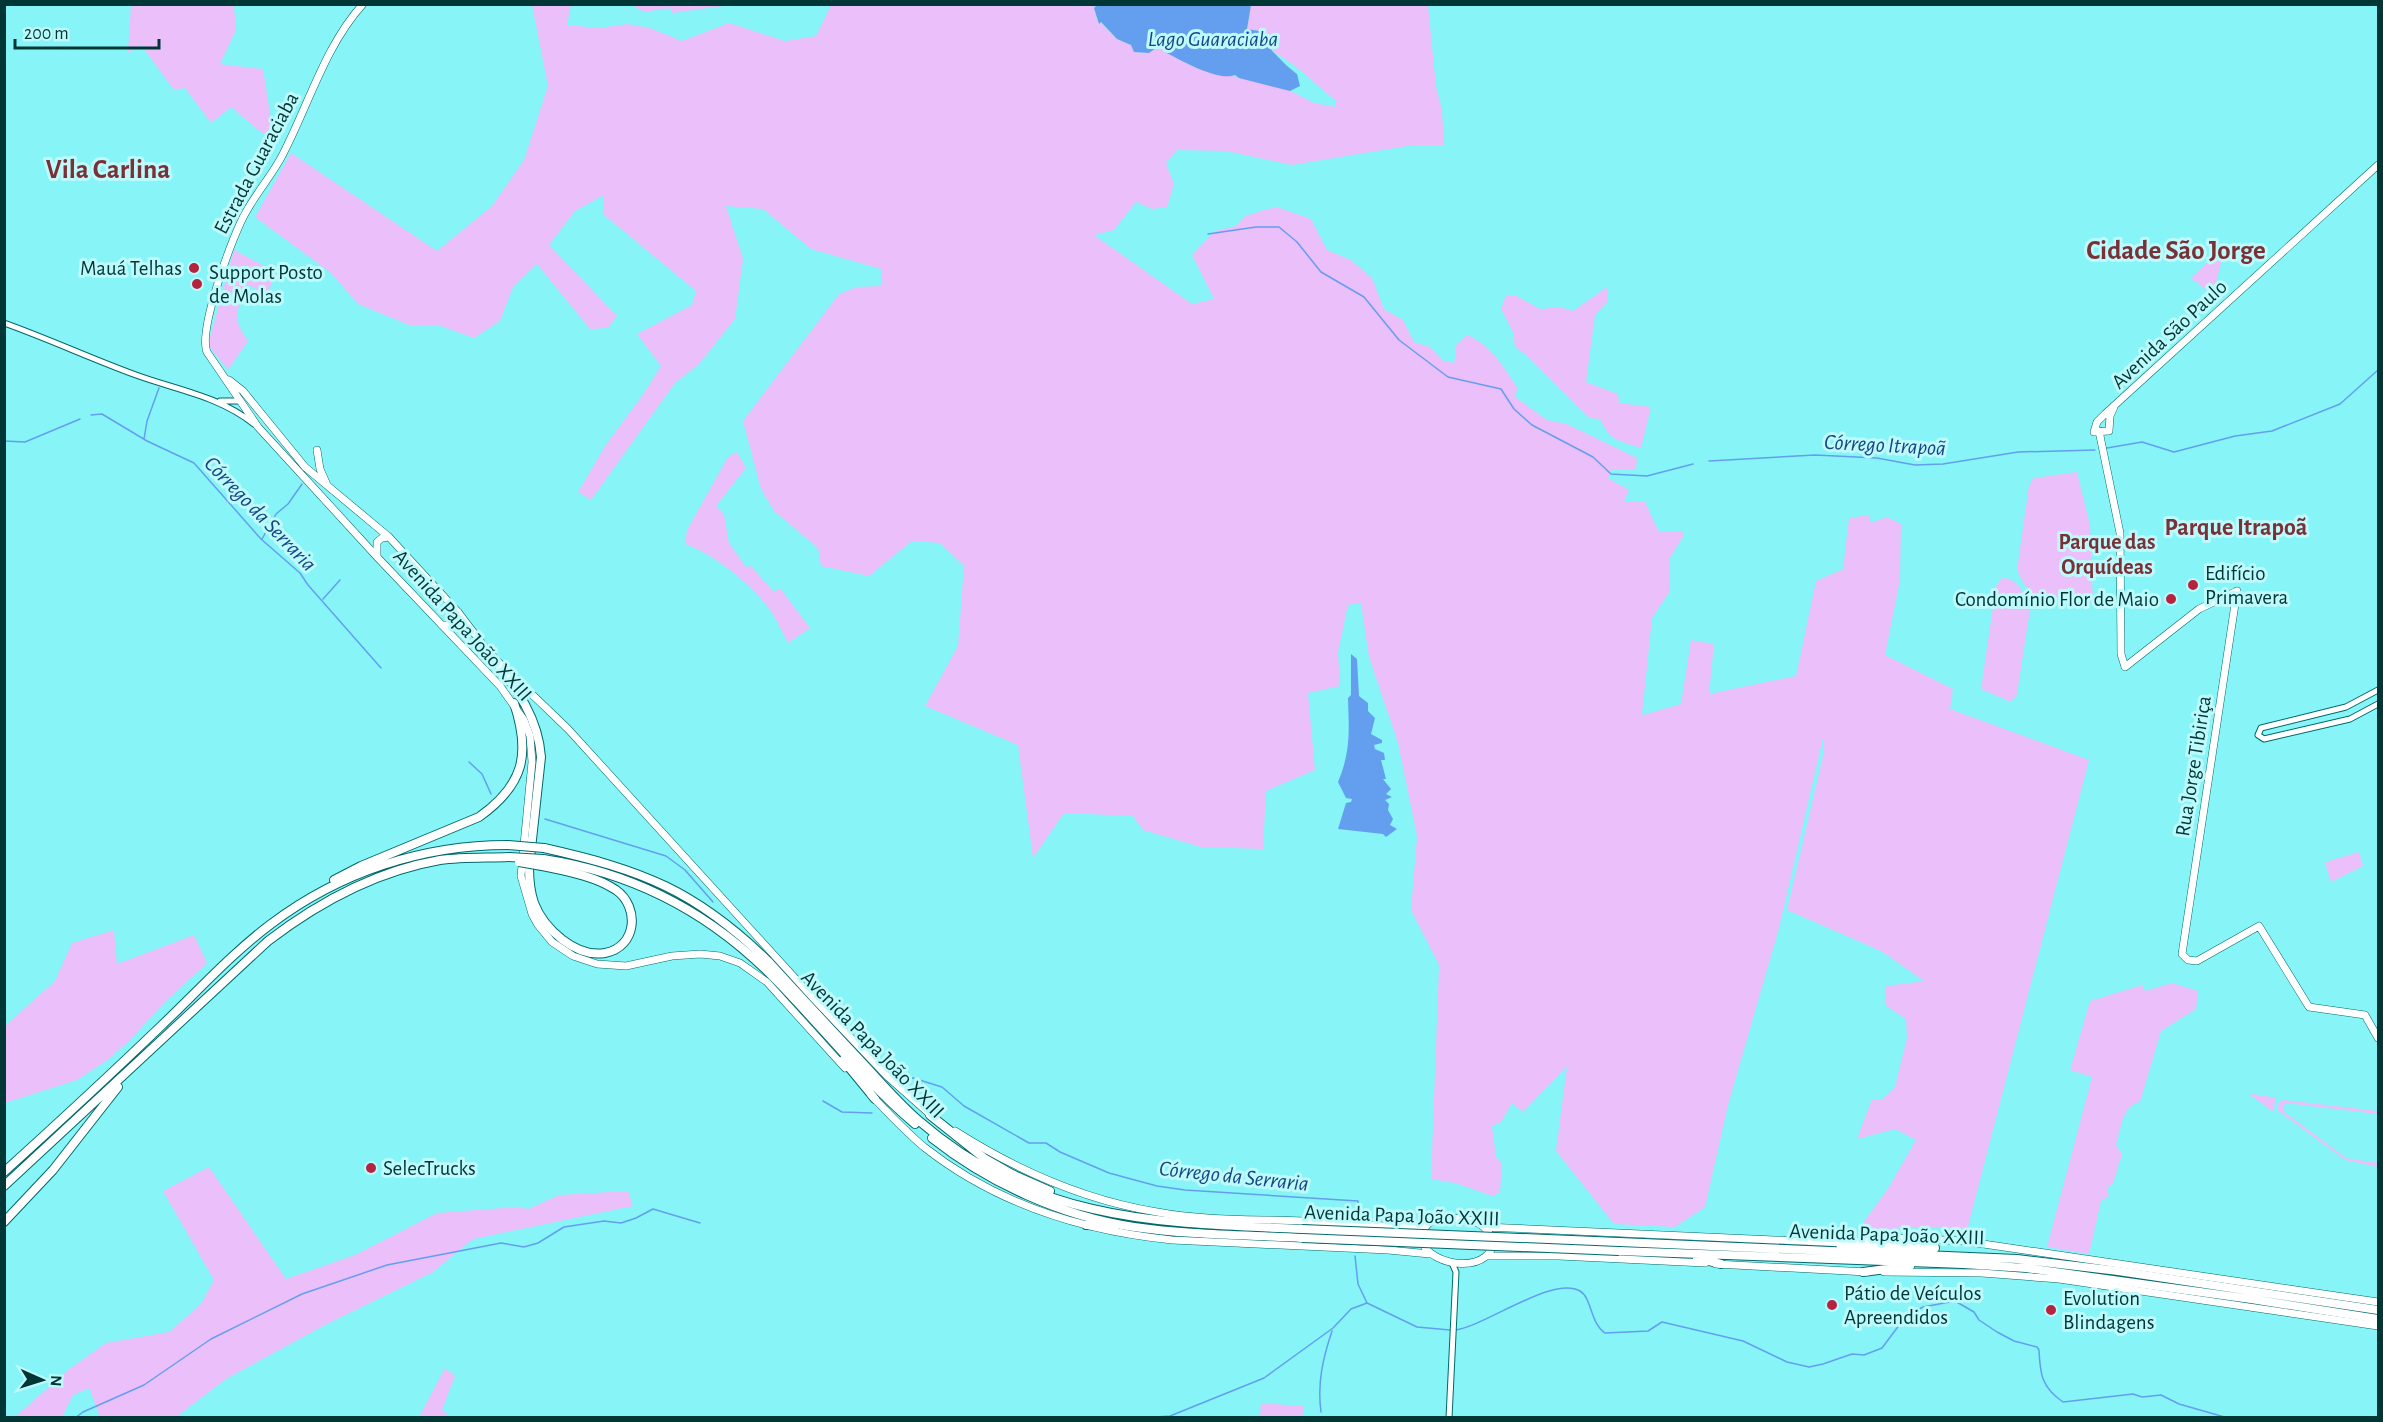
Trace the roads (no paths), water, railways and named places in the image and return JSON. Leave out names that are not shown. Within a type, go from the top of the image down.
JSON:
[{"type":"highway","points":[[4,1186],[268,941],[319,905],[366,881],[440,860],[493,858],[511,859],[543,862],[609,886],[625,898],[633,920],[632,929],[624,942],[611,951],[587,952],[560,937],[542,917],[535,903],[530,885],[529,867],[540,767],[540,742],[529,710],[490,654]]},
{"type":"highway","points":[[4,1172],[246,946],[308,894],[361,866],[479,817],[495,806],[511,787],[523,755],[522,727],[514,703]]},
{"type":"highway","name":"Avenida Papa João XXIII","points":[[294,908],[326,889],[392,861],[445,849],[508,846],[544,848],[629,870],[668,886],[709,910],[739,933],[909,1111],[954,1148],[995,1173],[1051,1198],[1113,1214],[1172,1223],[1302,1233],[1964,1259],[2379,1310]]},
{"type":"highway","name":"Avenida Papa João XXIII","points":[[543,862],[590,868],[632,881],[690,910],[746,952],[895,1107],[942,1145],[1004,1184],[1037,1199],[1080,1214],[1131,1226],[1190,1233],[1302,1233]]},
{"type":"highway","points":[[820,1028],[833,1048],[875,1099]]},
{"type":"highway","points":[[4,1222],[53,1170],[132,1067]]},
{"type":"highway","points":[[930,1115],[971,1149],[1012,1174],[1052,1192],[1113,1214]]},
{"type":"highway","points":[[1086,1225],[1131,1226]]},
{"type":"highway","points":[[1840,1244],[1938,1249],[1964,1259]]},
{"type":"highway","name":"Avenida Papa João XXIII","points":[[1619,1247],[1677,1253],[1964,1259]]},
{"type":"highway","points":[[1677,1253],[1721,1264]]},
{"type":"highway","points":[[1863,1272],[1964,1259]]},
{"type":"highway","name":"Avenida Papa João XXIII","points":[[2252,1295],[2379,1319]]},
{"type":"main road","name":"Estrada Guaraciaba","points":[[227,378],[207,352],[205,341],[231,243],[245,212],[283,155],[342,32],[363,4]]},
{"type":"main road","name":"Avenida São Paulo","points":[[2114,407],[2109,420],[2109,431],[2096,431],[2097,422],[2379,165]]},
{"type":"main road","name":"Avenida Papa João XXIII","points":[[227,378],[238,400],[258,427],[514,703],[524,720],[532,749],[530,794],[521,876],[523,889],[535,920],[552,942],[573,956],[597,964],[626,966],[672,956],[700,954],[720,956],[740,963],[767,982],[875,1099],[924,1146],[972,1178],[1023,1204],[1086,1225],[1141,1237],[1430,1254]]},
{"type":"main road","name":"Avenida Papa João XXIII","points":[[227,378],[243,391],[312,474],[389,537],[458,612],[490,654],[568,729],[854,1042],[903,1092],[930,1115],[988,1151],[1033,1174],[1078,1193],[1117,1204],[1158,1213],[1195,1216],[1393,1226],[1426,1225]]},
{"type":"main road","points":[[238,400],[246,401],[262,414]]},
{"type":"main road","name":"Rua Jorge Tibiriça","points":[[2096,431],[2120,533],[2121,654],[2125,667],[2199,609],[2237,591],[2182,946],[2184,957],[2197,961],[2259,926],[2309,1007],[2365,1015],[2379,1038]]},
{"type":"main road","points":[[317,450],[320,469],[328,488]]},
{"type":"main road","points":[[312,474],[315,486],[325,501]]},
{"type":"main road","points":[[378,558],[377,542],[389,537]]},
{"type":"main road","points":[[442,625],[456,625],[458,612]]},
{"type":"main road","points":[[1455,1218],[1474,1221],[1484,1227],[1492,1239],[1492,1248],[1486,1256],[1461,1263],[1452,1263],[1430,1254],[1424,1244],[1426,1225],[1438,1219],[1455,1218]]},
{"type":"main road","name":"Avenida Papa João XXIII","points":[[1484,1227],[1840,1244],[1906,1238],[1963,1241],[2379,1302]]},
{"type":"main road","name":"Avenida Papa João XXIII","points":[[1486,1256],[1539,1255],[1863,1272],[1982,1274],[2059,1279],[2379,1326]]},
{"type":"street","name":"Avenida Papa João XXIII","points":[[4,323],[50,339],[139,376],[218,401],[258,427]]},
{"type":"street","name":"Avenida Papa João XXIII","points":[[218,401],[238,400]]},
{"type":"street","points":[[2379,690],[2346,707],[2265,727],[2259,730],[2258,735],[2264,739],[2350,719],[2379,704]]},
{"type":"street","points":[[1449,1418],[1456,1272],[1452,1263]]},
{"type":"street","points":[[1456,1272],[1461,1263]]},
{"type":"water","name":"Lago Guaraciaba","points":[[1097,5],[1251,5],[1247,29],[1259,31],[1270,48],[1297,74],[1300,86],[1290,91],[1235,75],[1210,73],[1165,52],[1163,43],[1159,40],[1156,48],[1149,53],[1134,52],[1131,45],[1117,39],[1101,22],[1099,24],[1094,8]]},
{"type":"water","points":[[1351,654],[1357,659],[1359,696],[1368,703],[1368,711],[1375,718],[1371,734],[1382,740],[1382,743],[1374,745],[1375,749],[1384,753],[1385,760],[1381,760],[1386,779],[1383,779],[1391,789],[1386,794],[1392,797],[1385,800],[1389,804],[1388,810],[1393,819],[1390,825],[1397,829],[1386,837],[1383,834],[1338,829],[1346,803],[1351,802],[1352,799],[1346,798],[1338,782],[1348,740]]},
{"type":"waterway","points":[[1208,234],[1256,227],[1279,227],[1297,242],[1321,272],[1364,297],[1399,340],[1448,377],[1501,389],[1514,409],[1532,425],[1593,457],[1611,474],[1647,476],[1693,464]]},
{"type":"waterway","points":[[2107,448],[2142,442],[2174,452],[2235,436],[2272,431],[2340,404],[2378,370]]},
{"type":"waterway","points":[[144,439],[147,421],[159,388]]},
{"type":"waterway","name":"Córrego da Serraria","points":[[91,415],[102,414],[147,441],[194,463],[261,539],[300,573],[381,668]]},
{"type":"waterway","points":[[4,441],[25,442],[80,419]]},
{"type":"waterway","name":"Córrego Itrapoã","points":[[1709,461],[1815,455],[1877,458],[1915,465],[1943,464],[2018,452],[2095,450]]},
{"type":"waterway","points":[[262,539],[276,514],[288,504],[302,484]]},
{"type":"waterway","points":[[323,599],[340,580]]},
{"type":"waterway","name":"Córrego da Serraria","points":[[469,762],[482,774],[491,794]]},
{"type":"waterway","name":"Córrego da Serraria","points":[[545,819],[666,856],[685,870],[713,902]]},
{"type":"waterway","name":"Córrego da Serraria","points":[[903,1079],[913,1078],[942,1087],[964,1106],[1029,1143],[1046,1143],[1060,1152],[1109,1173],[1157,1186],[1185,1190],[1358,1201],[1359,1215]]},
{"type":"waterway","name":"Córrego da Serraria","points":[[823,1101],[842,1112],[872,1113]]},
{"type":"waterway","points":[[75,1418],[83,1412],[144,1385],[211,1339],[302,1294],[387,1265],[501,1243],[524,1247],[538,1243],[564,1227],[604,1221],[621,1223],[653,1209],[700,1223]]},
{"type":"waterway","name":"Córrego da Serraria","points":[[1355,1256],[1358,1284],[1367,1303]]},
{"type":"waterway","points":[[1455,1330],[1468,1327],[1537,1295],[1568,1288],[1584,1294],[1596,1323],[1605,1333],[1648,1331],[1662,1322],[1743,1341],[1787,1362],[1809,1367],[1852,1354],[1864,1355],[1882,1348],[1906,1316],[1923,1307],[1955,1301],[1974,1312],[1979,1320],[1997,1332],[2014,1341],[2037,1347],[2043,1379],[2050,1391],[2063,1402],[2133,1394],[2142,1397],[2161,1395],[2179,1404],[2228,1418]]},
{"type":"waterway","points":[[1141,1418],[1170,1416],[1264,1378],[1333,1328],[1351,1309],[1367,1303],[1417,1327],[1450,1330]]},
{"type":"waterway","points":[[1321,1412],[1322,1371],[1332,1331]]},
{"type":"place","name":"Mauá Telhas","points":[[194,268]]},
{"type":"place","name":"Support Posto de Molas","points":[[197,284]]},
{"type":"place","name":"Edifício Primavera","points":[[2193,585]]},
{"type":"place","name":"Condomínio Flor de Maio","points":[[2171,599]]},
{"type":"place","name":"SelecTrucks","points":[[371,1168]]},
{"type":"place","name":"Pátio de Veículos Apreendidos","points":[[1832,1305]]},
{"type":"place","name":"Evolution Blindagens","points":[[2051,1310]]},
{"type":"district","name":"Vila Carlina","points":[[108,169]]},
{"type":"district","name":"Cidade São Jorge","points":[[2176,250]]},
{"type":"district","name":"Parque Itrapoã","points":[[2236,527]]},
{"type":"district","name":"Parque das Orquídeas","points":[[2107,554]]}]
